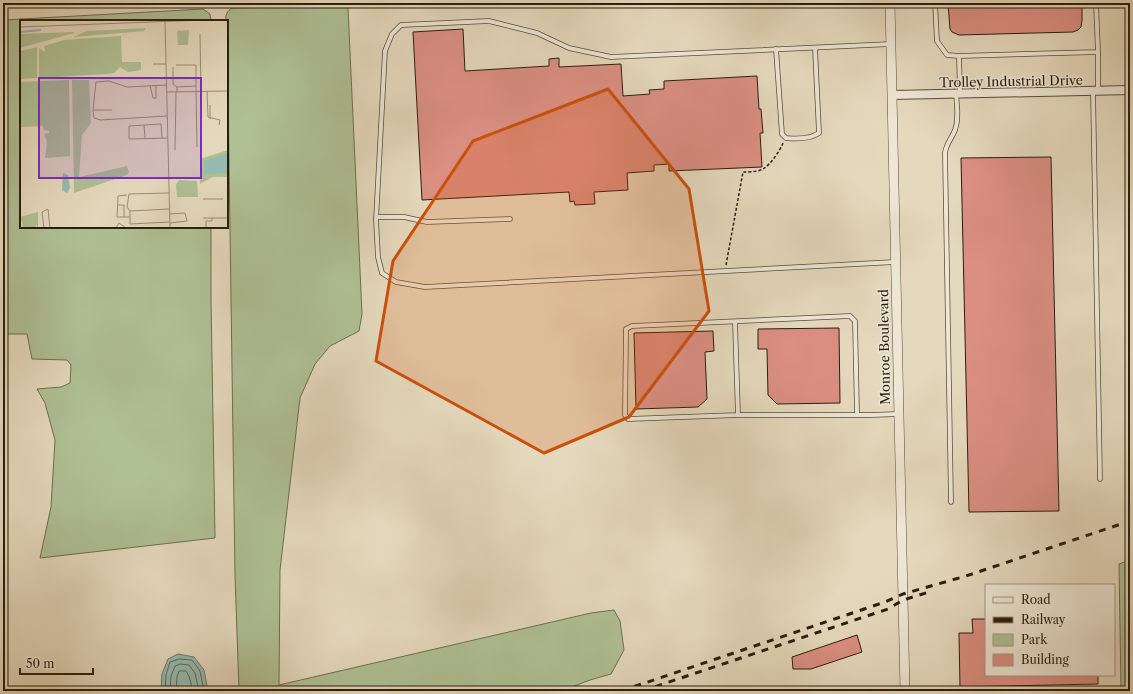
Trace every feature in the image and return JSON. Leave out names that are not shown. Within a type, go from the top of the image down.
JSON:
[{"type":"street","name":"Monroe Boulevard","points":[[890,3],[905,691]]},
{"type":"street","name":"Trolley Industrial Drive","points":[[892,95],[1130,90]]},
{"type":"lane","points":[[935,3],[937,41],[947,55],[959,56],[1098,52]]},
{"type":"lane","points":[[1096,3],[1098,52],[1095,91],[1100,479]]},
{"type":"lane","points":[[1128,3],[1130,37]]},
{"type":"lane","points":[[891,44],[611,57],[569,48],[537,33],[489,21],[401,25],[392,34],[385,51],[376,217],[378,257],[382,272],[396,282],[425,287],[895,262]]},
{"type":"lane","points":[[776,49],[782,134],[786,138],[814,137],[819,133],[815,48]]},
{"type":"lane","points":[[951,502],[945,147],[955,130],[957,122],[959,56]]},
{"type":"lane","points":[[376,217],[404,217],[427,222],[510,219]]},
{"type":"lane","points":[[856,414],[855,321],[850,316],[632,326],[626,329],[625,415],[628,419],[738,415],[899,414]]},
{"type":"lane","points":[[735,322],[738,415]]},
{"type":"path","points":[[725,271],[741,176],[743,172],[757,171],[764,168],[781,150],[786,138]]},
{"type":"highlighted area","points":[[608,89],[689,189],[709,311],[629,417],[544,453],[376,361],[393,261],[473,141]]},
{"type":"green space","points":[[345,5],[348,8],[362,314],[359,331],[330,346],[315,364],[300,398],[280,570],[279,685],[591,613],[614,610],[620,621],[624,650],[611,674],[590,680],[562,691],[239,691],[235,575],[228,20],[226,20],[226,15],[232,8]]},
{"type":"green space","points":[[203,9],[210,14],[211,20],[20,20],[20,228],[211,228],[215,538],[40,558],[51,507],[55,440],[45,403],[37,389],[61,387],[70,383],[71,365],[67,360],[32,359],[27,334],[3,334],[3,20]]},
{"type":"green space","points":[[1130,560],[1130,691],[1121,691],[1119,564]]},
{"type":"water","points":[[178,654],[194,657],[204,670],[208,691],[161,691],[162,674],[168,659]]},
{"type":"building","points":[[948,3],[1082,3],[1081,27],[1073,32],[959,35],[952,32],[950,29]]},
{"type":"building","points":[[463,29],[465,71],[549,66],[549,59],[559,58],[559,67],[621,64],[623,96],[650,94],[649,90],[664,89],[664,81],[757,76],[759,109],[761,109],[763,133],[760,133],[762,167],[669,171],[669,164],[654,165],[654,171],[627,173],[628,190],[594,192],[595,204],[575,205],[574,201],[570,202],[569,192],[422,200],[413,32]]},
{"type":"building","points":[[1051,157],[1059,511],[969,512],[961,158]]},
{"type":"building","points":[[839,328],[840,403],[777,404],[768,395],[767,349],[758,349],[758,329]]},
{"type":"building","points":[[713,331],[714,351],[705,352],[707,399],[698,407],[636,409],[634,333]]},
{"type":"building","points":[[972,619],[985,619],[985,676],[1098,676],[1098,684],[960,687],[959,633],[973,633]]},
{"type":"building","points":[[857,635],[862,652],[811,669],[793,669],[792,657]]},
{"type":"railway","points":[[621,691],[885,602],[903,594],[966,576],[1130,521]]},
{"type":"railway","points":[[642,691],[888,609],[903,600],[929,592]]}]
